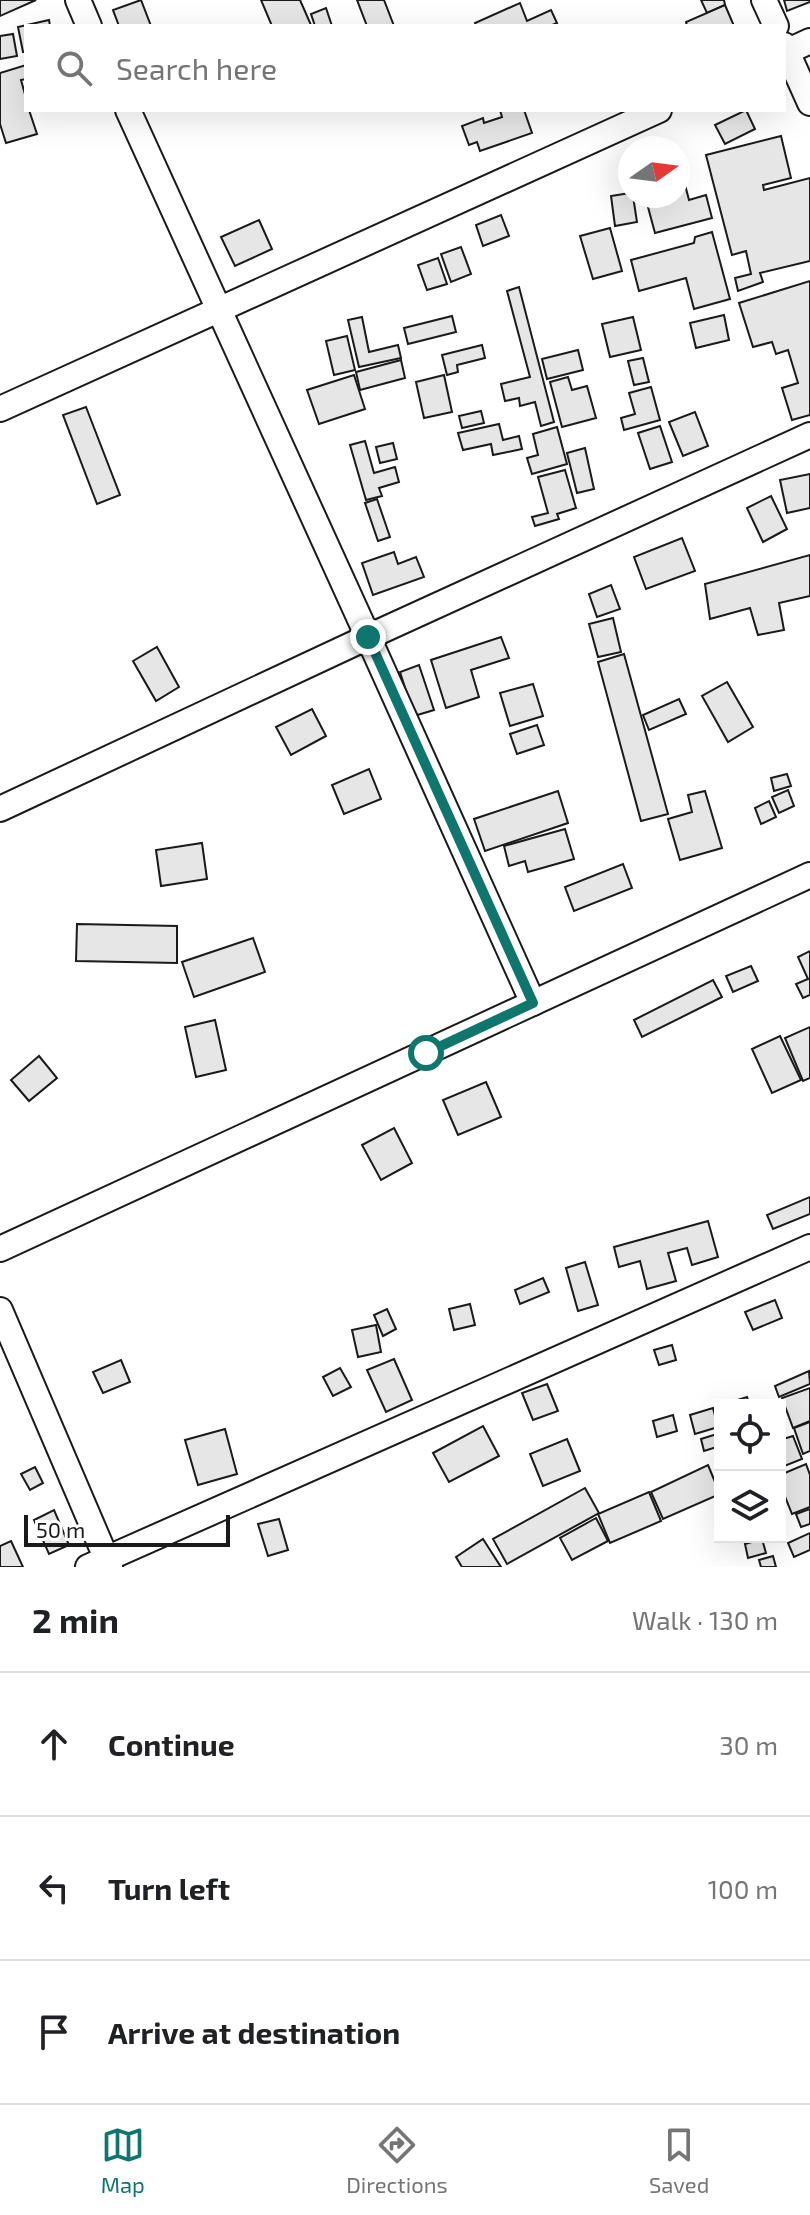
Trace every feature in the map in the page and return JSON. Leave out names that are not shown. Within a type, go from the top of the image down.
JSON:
[{"type":"street","points":[[78,0],[88,24]]},
{"type":"street","points":[[764,0],[775,24]]},
{"type":"street","points":[[786,50],[810,41]]},
{"type":"street","points":[[786,52],[810,103]]},
{"type":"street","points":[[129,112],[533,1003]]},
{"type":"street","points":[[0,409],[655,112]]},
{"type":"street","points":[[0,809],[810,435]]},
{"type":"street","points":[[0,1249],[810,875]]},
{"type":"street","points":[[0,1310],[101,1564],[810,1247]]},
{"type":"building","points":[[0,0],[36,0],[0,16]]},
{"type":"building","points":[[141,0],[150,24],[118,24],[113,10]]},
{"type":"building","points":[[261,0],[300,0],[311,24],[271,24]]},
{"type":"building","points":[[357,0],[384,0],[393,24],[366,24]]},
{"type":"building","points":[[701,0],[724,0],[725,5],[707,13]]},
{"type":"building","points":[[784,0],[810,0],[810,2],[787,11]]},
{"type":"building","points":[[520,3],[527,21],[551,10],[557,23],[475,24]]},
{"type":"building","points":[[725,5],[733,24],[686,24]]},
{"type":"building","points":[[326,8],[331,24],[314,24],[311,14]]},
{"type":"building","points":[[24,26],[24,52],[23,52],[18,27]]},
{"type":"building","points":[[13,34],[17,56],[0,59],[0,36]]},
{"type":"building","points":[[24,66],[24,79],[21,80],[24,112],[30,112],[37,134],[6,143],[0,124],[0,73]]},
{"type":"building","points":[[501,112],[525,112],[532,133],[480,151],[477,142],[469,145],[462,126],[483,118],[484,123],[502,117]]},
{"type":"building","points":[[747,112],[755,129],[725,144],[715,125]]},
{"type":"building","points":[[781,136],[791,178],[763,185],[764,190],[810,178],[810,261],[760,273],[763,282],[738,291],[735,278],[751,274],[746,251],[732,255],[706,155]]},
{"type":"building","points":[[618,195],[618,208],[635,208],[637,222],[615,226],[611,196]]},
{"type":"building","points":[[706,195],[712,218],[655,233],[648,208],[690,208],[690,200]]},
{"type":"building","points":[[501,215],[509,236],[483,246],[476,225]]},
{"type":"building","points":[[259,220],[272,249],[235,266],[221,237]]},
{"type":"building","points":[[610,228],[622,271],[593,279],[580,236]]},
{"type":"building","points":[[712,232],[730,299],[694,309],[686,278],[639,291],[631,260],[694,243],[695,237]]},
{"type":"building","points":[[461,247],[471,274],[451,282],[441,254]]},
{"type":"building","points":[[438,258],[447,284],[427,290],[418,265]]},
{"type":"building","points":[[810,281],[810,415],[792,420],[782,388],[798,383],[788,350],[776,354],[772,342],[753,347],[739,303]]},
{"type":"building","points":[[519,287],[554,422],[541,426],[535,402],[520,406],[519,398],[505,401],[501,384],[530,377],[507,291]]},
{"type":"building","points":[[724,315],[729,340],[696,348],[690,323]]},
{"type":"building","points":[[452,316],[456,332],[408,344],[404,328]]},
{"type":"building","points":[[362,317],[369,352],[398,345],[401,358],[359,367],[348,320]]},
{"type":"building","points":[[633,317],[641,350],[610,357],[602,324]]},
{"type":"building","points":[[347,336],[355,370],[334,375],[326,341]]},
{"type":"building","points":[[482,345],[485,358],[457,365],[458,372],[447,375],[442,355]]},
{"type":"building","points":[[578,350],[583,370],[547,379],[542,359]]},
{"type":"building","points":[[643,358],[649,382],[634,385],[628,361]]},
{"type":"building","points":[[401,360],[405,378],[360,390],[356,372]]},
{"type":"building","points":[[354,375],[365,409],[319,424],[307,390]]},
{"type":"building","points":[[444,375],[452,412],[424,418],[416,382]]},
{"type":"building","points":[[568,377],[572,390],[587,386],[596,418],[562,427],[550,382]]},
{"type":"building","points":[[651,387],[660,420],[624,430],[621,418],[635,414],[629,393]]},
{"type":"building","points":[[86,407],[120,495],[97,504],[63,415]]},
{"type":"building","points":[[481,411],[484,423],[462,428],[459,416]]},
{"type":"building","points":[[695,412],[708,446],[683,456],[669,422]]},
{"type":"building","points":[[499,424],[503,440],[519,436],[522,449],[493,455],[491,444],[463,450],[458,433]]},
{"type":"building","points":[[660,426],[672,462],[650,469],[638,433]]},
{"type":"building","points":[[557,427],[567,464],[532,474],[527,458],[538,455],[533,434]]},
{"type":"building","points":[[365,441],[374,473],[395,467],[399,482],[379,488],[382,496],[366,500],[350,445]]},
{"type":"building","points":[[393,443],[397,459],[380,463],[376,447]]},
{"type":"building","points":[[585,448],[594,489],[577,493],[567,453]]},
{"type":"building","points":[[565,470],[576,508],[557,514],[559,519],[535,526],[532,517],[548,513],[538,477]]},
{"type":"building","points":[[810,474],[810,508],[787,513],[780,480]]},
{"type":"building","points":[[771,496],[787,529],[763,542],[747,508]]},
{"type":"building","points":[[377,499],[390,537],[378,541],[365,503]]},
{"type":"building","points":[[682,538],[695,571],[646,589],[634,557]]},
{"type":"building","points":[[394,552],[398,564],[416,557],[424,577],[373,595],[362,563]]},
{"type":"building","points":[[810,555],[810,596],[779,603],[784,630],[758,635],[750,608],[710,619],[705,584]]},
{"type":"building","points":[[611,585],[620,609],[597,617],[589,594]]},
{"type":"building","points":[[613,618],[621,652],[598,657],[589,624]]},
{"type":"building","points":[[501,637],[509,658],[471,670],[479,697],[446,708],[431,660]]},
{"type":"building","points":[[157,647],[179,687],[156,701],[133,661]]},
{"type":"building","points":[[624,654],[668,814],[641,821],[598,662]]},
{"type":"building","points":[[419,665],[434,710],[414,716],[400,672]]},
{"type":"building","points":[[727,682],[753,727],[728,742],[702,696]]},
{"type":"building","points":[[533,684],[543,716],[510,726],[500,693]]},
{"type":"building","points":[[679,699],[686,714],[649,730],[643,715]]},
{"type":"building","points":[[312,709],[326,736],[291,755],[276,727]]},
{"type":"building","points":[[537,725],[544,745],[517,754],[510,734]]},
{"type":"building","points":[[369,769],[381,799],[344,814],[332,785]]},
{"type":"building","points":[[787,774],[791,786],[774,791],[771,778]]},
{"type":"building","points":[[788,790],[794,806],[779,813],[772,797]]},
{"type":"building","points":[[558,791],[568,823],[485,851],[474,819]]},
{"type":"building","points":[[705,791],[722,848],[680,860],[668,819],[692,812],[688,795]]},
{"type":"building","points":[[769,801],[776,817],[761,824],[755,808]]},
{"type":"building","points":[[565,829],[574,859],[528,872],[525,861],[509,866],[504,846]]},
{"type":"building","points":[[202,843],[207,879],[161,886],[156,850]]},
{"type":"building","points":[[623,864],[632,888],[574,911],[565,887]]},
{"type":"building","points":[[77,924],[177,926],[177,963],[76,961]]},
{"type":"building","points":[[253,938],[265,972],[194,997],[182,962]]},
{"type":"building","points":[[810,951],[810,995],[803,998],[796,984],[808,979],[798,957]]},
{"type":"building","points":[[751,966],[758,981],[733,992],[726,976]]},
{"type":"building","points":[[713,980],[722,997],[642,1037],[634,1020]]},
{"type":"building","points":[[215,1020],[226,1070],[196,1077],[185,1027]]},
{"type":"building","points":[[810,1027],[810,1078],[803,1081],[785,1038]]},
{"type":"building","points":[[780,1036],[801,1080],[772,1093],[752,1049]]},
{"type":"building","points":[[39,1056],[57,1078],[29,1101],[11,1080]]},
{"type":"building","points":[[486,1082],[501,1117],[458,1135],[443,1100]]},
{"type":"building","points":[[394,1128],[412,1163],[381,1180],[362,1145]]},
{"type":"building","points":[[810,1197],[810,1214],[773,1229],[767,1215]]},
{"type":"building","points":[[708,1221],[718,1257],[692,1265],[687,1248],[668,1253],[676,1281],[647,1289],[640,1261],[619,1267],[614,1247]]},
{"type":"building","points":[[585,1262],[598,1305],[578,1311],[566,1268]]},
{"type":"building","points":[[543,1278],[549,1292],[520,1304],[515,1290]]},
{"type":"building","points":[[775,1300],[782,1318],[753,1330],[745,1312]]},
{"type":"building","points":[[470,1304],[475,1325],[454,1330],[449,1309]]},
{"type":"building","points":[[387,1309],[396,1329],[383,1336],[374,1315]]},
{"type":"building","points":[[376,1325],[381,1352],[358,1357],[352,1330]]},
{"type":"building","points":[[672,1345],[676,1360],[659,1365],[654,1350]]},
{"type":"building","points":[[394,1359],[412,1400],[386,1412],[367,1370]]},
{"type":"building","points":[[121,1360],[130,1382],[103,1393],[93,1372]]},
{"type":"building","points":[[340,1368],[351,1387],[333,1396],[323,1377]]},
{"type":"building","points":[[809,1371],[810,1384],[779,1397],[775,1386]]},
{"type":"building","points":[[547,1384],[558,1411],[533,1420],[522,1393]]},
{"type":"building","points":[[810,1388],[810,1421],[793,1428],[786,1399],[782,1398]]},
{"type":"building","points":[[713,1408],[714,1428],[695,1434],[690,1415]]},
{"type":"building","points":[[673,1415],[677,1431],[657,1437],[653,1421]]},
{"type":"building","points":[[810,1422],[810,1451],[803,1454],[794,1428]]},
{"type":"building","points":[[483,1426],[499,1456],[449,1482],[433,1453]]},
{"type":"building","points":[[225,1429],[237,1474],[198,1485],[185,1440]]},
{"type":"building","points":[[714,1435],[714,1448],[704,1451],[701,1439]]},
{"type":"building","points":[[793,1436],[802,1459],[786,1465],[786,1438]]},
{"type":"building","points":[[567,1439],[580,1471],[543,1486],[530,1454]]},
{"type":"building","points":[[806,1464],[810,1475],[810,1507],[792,1514],[786,1499],[786,1472]]},
{"type":"building","points":[[708,1465],[714,1480],[714,1497],[663,1519],[651,1492]]},
{"type":"building","points":[[35,1467],[43,1483],[30,1490],[21,1474]]},
{"type":"building","points":[[585,1488],[599,1513],[507,1564],[493,1539]]},
{"type":"building","points":[[649,1492],[661,1521],[610,1543],[598,1514]]},
{"type":"building","points":[[810,1509],[810,1524],[801,1527],[796,1514]]},
{"type":"building","points":[[54,1510],[69,1545],[49,1554],[34,1520]]},
{"type":"building","points":[[596,1518],[608,1541],[572,1560],[560,1538]]},
{"type":"building","points":[[279,1519],[288,1550],[268,1556],[258,1524]]},
{"type":"building","points":[[810,1533],[810,1550],[794,1557],[788,1543]]},
{"type":"building","points":[[483,1539],[501,1567],[462,1567],[456,1557]]},
{"type":"building","points":[[11,1541],[23,1567],[0,1567],[0,1546]]},
{"type":"building","points":[[763,1543],[766,1553],[748,1558],[745,1544]]},
{"type":"building","points":[[773,1556],[776,1567],[761,1567],[759,1560]]},
{"type":"route","points":[[368,637],[533,1003],[426,1053]]}]
